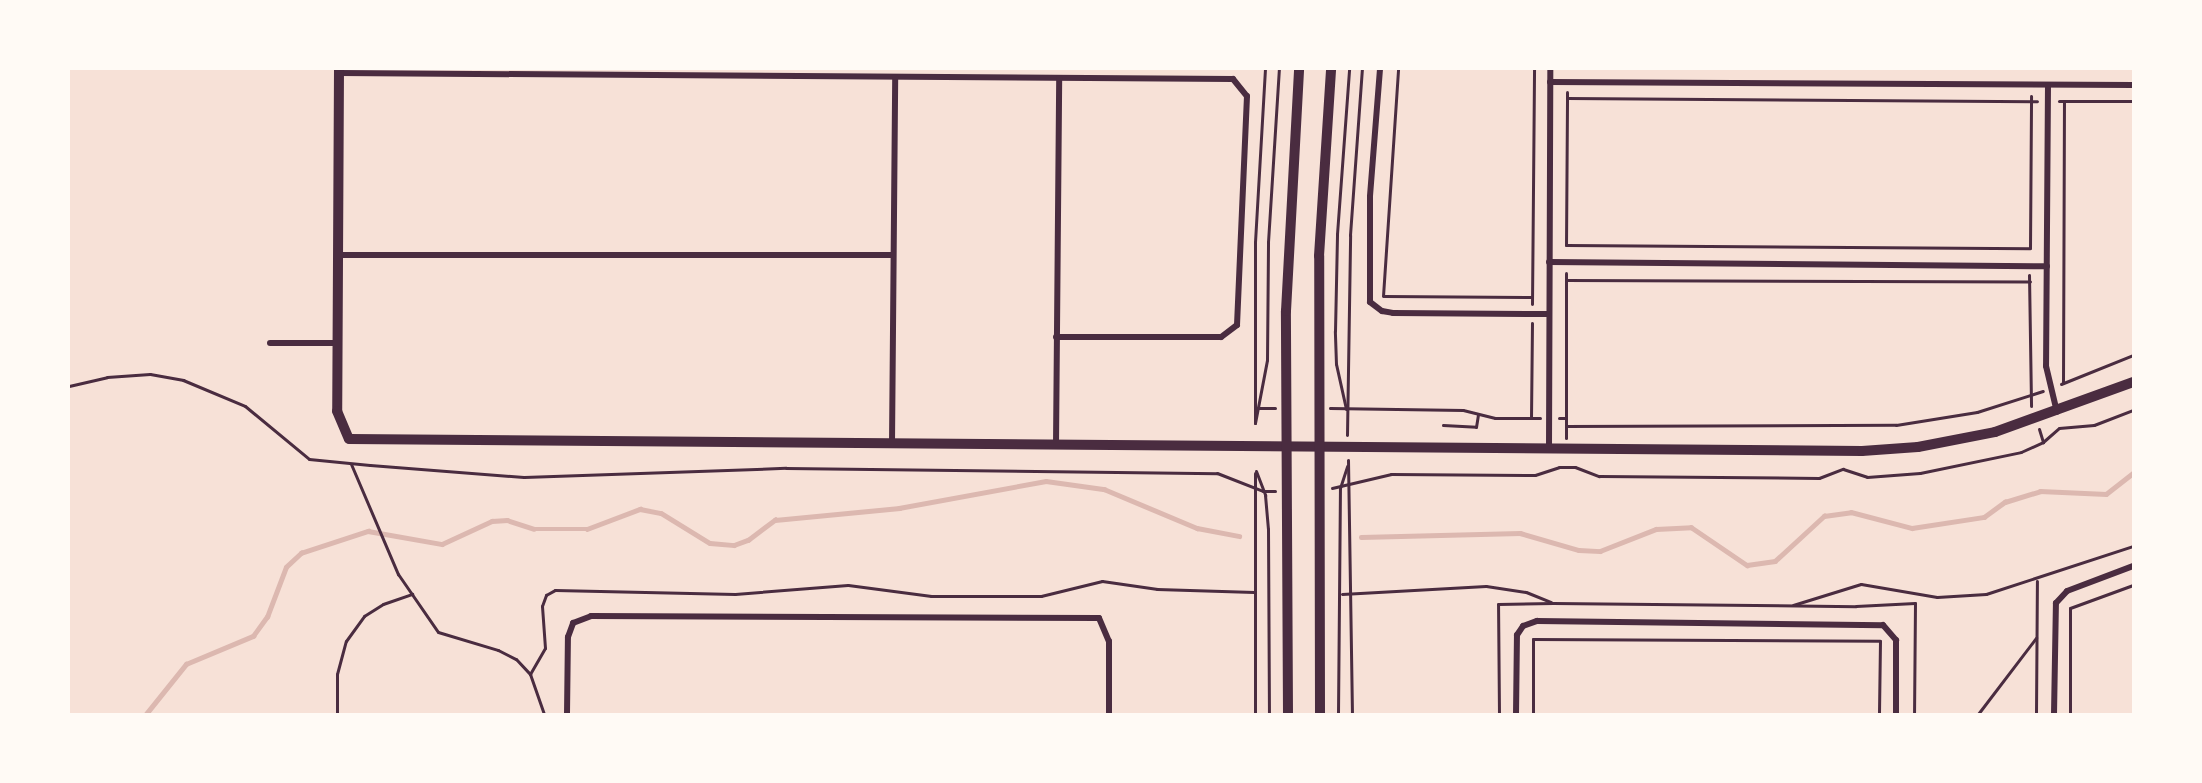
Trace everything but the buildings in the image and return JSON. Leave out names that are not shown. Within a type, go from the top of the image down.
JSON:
[{"type":"street","points":[[1121,78],[1122,69]]},
{"type":"street","points":[[1288,714],[1286,311],[1299,69]]},
{"type":"street","points":[[1320,714],[1319,256],[1331,69]]},
{"type":"street","points":[[1380,69],[1370,197],[1368,296],[1374,306],[1393,313],[1549,314]]},
{"type":"street","points":[[1549,449],[1550,69]]},
{"type":"street","points":[[1056,338],[1221,337],[1237,325],[1247,96],[1233,79],[339,71],[337,411],[349,439],[1880,450],[1971,438],[2036,420],[2133,382]]},
{"type":"street","points":[[892,444],[895,76]]},
{"type":"street","points":[[1056,445],[1059,78]]},
{"type":"street","points":[[1550,82],[2133,85]]},
{"type":"street","points":[[2048,85],[2049,389],[2057,412]]},
{"type":"street","points":[[339,255],[893,255]]},
{"type":"street","points":[[1549,262],[2047,266]]},
{"type":"street","points":[[270,343],[338,344]]},
{"type":"street","points":[[2054,714],[2056,603],[2067,591],[2133,566]]},
{"type":"street","points":[[567,714],[568,637],[573,623],[602,616],[1099,618],[1109,641],[1109,714]]},
{"type":"street","points":[[1516,714],[1517,635],[1523,626],[1537,621],[1883,625],[1896,640],[1896,714]]},
{"type":"path","points":[[1265,69],[1254,252],[1255,423],[1267,360],[1269,220],[1279,69]]},
{"type":"path","points":[[1347,410],[1335,364],[1335,332],[1337,234],[1349,69]]},
{"type":"path","points":[[1347,410],[1350,297],[1362,69]]},
{"type":"path","points":[[1383,296],[1398,69]]},
{"type":"path","points":[[1531,418],[1534,69]]},
{"type":"path","points":[[1567,82],[1567,98],[2133,102]]},
{"type":"path","points":[[2030,84],[2029,396],[2043,442]]},
{"type":"path","points":[[2063,383],[2064,101]]},
{"type":"path","points":[[1566,245],[2030,248]]},
{"type":"path","points":[[1566,280],[2030,282]]},
{"type":"path","points":[[1350,297],[1532,297]]},
{"type":"path","points":[[1566,426],[1875,427],[1950,418],[2029,396],[2133,355]]},
{"type":"path","points":[[69,386],[107,376],[150,374],[183,380],[245,406],[309,459],[351,463],[524,477],[786,468],[1217,473],[1263,491],[1287,490]]},
{"type":"path","points":[[1318,407],[1347,410],[1463,410],[1478,414],[1566,418],[1565,467],[1535,475],[1391,474],[1340,488],[1318,489]]},
{"type":"path","points":[[1259,408],[1287,408]]},
{"type":"path","points":[[1443,425],[1476,427],[1478,414]]},
{"type":"path","points":[[351,463],[398,574],[438,632],[498,650],[516,659],[530,675],[544,714]]},
{"type":"path","points":[[1338,714],[1338,625],[1342,594],[1340,488],[1348,465],[1352,594],[1352,714]]},
{"type":"path","points":[[1255,714],[1254,487],[1256,471],[1263,491],[1268,529],[1269,714]]},
{"type":"path","points":[[1342,594],[1486,586],[1526,592],[1553,603],[1792,605],[1861,584],[1959,597],[2037,580],[2133,546]]},
{"type":"path","points":[[530,675],[545,648],[542,606],[546,595],[555,590],[759,594],[848,585],[931,596],[1041,596],[1102,580],[1156,589],[1254,592]]},
{"type":"path","points":[[2037,580],[2037,714]]},
{"type":"path","points":[[2070,714],[2070,608],[2133,585]]},
{"type":"path","points":[[337,714],[337,674],[346,640],[364,616],[383,604],[411,594]]},
{"type":"path","points":[[1978,714],[2037,637]]},
{"type":"path","points":[[1533,714],[1533,639],[1880,641],[1879,714]]},
{"type":"waterway","points":[[1361,537],[1520,533],[1579,550],[1600,551],[1656,529],[1691,527],[1747,565],[1775,561],[1824,516],[1851,512],[1912,528],[1984,517],[2005,502],[2040,491],[2106,494],[2133,473]]},
{"type":"waterway","points":[[146,714],[186,664],[253,636],[267,617],[286,567],[301,553],[368,531],[442,544],[492,521],[507,520],[534,529],[587,529],[640,509],[661,513],[710,543],[734,545],[748,540],[775,520],[899,508],[1046,481],[1104,489],[1197,528],[1239,536]]}]
